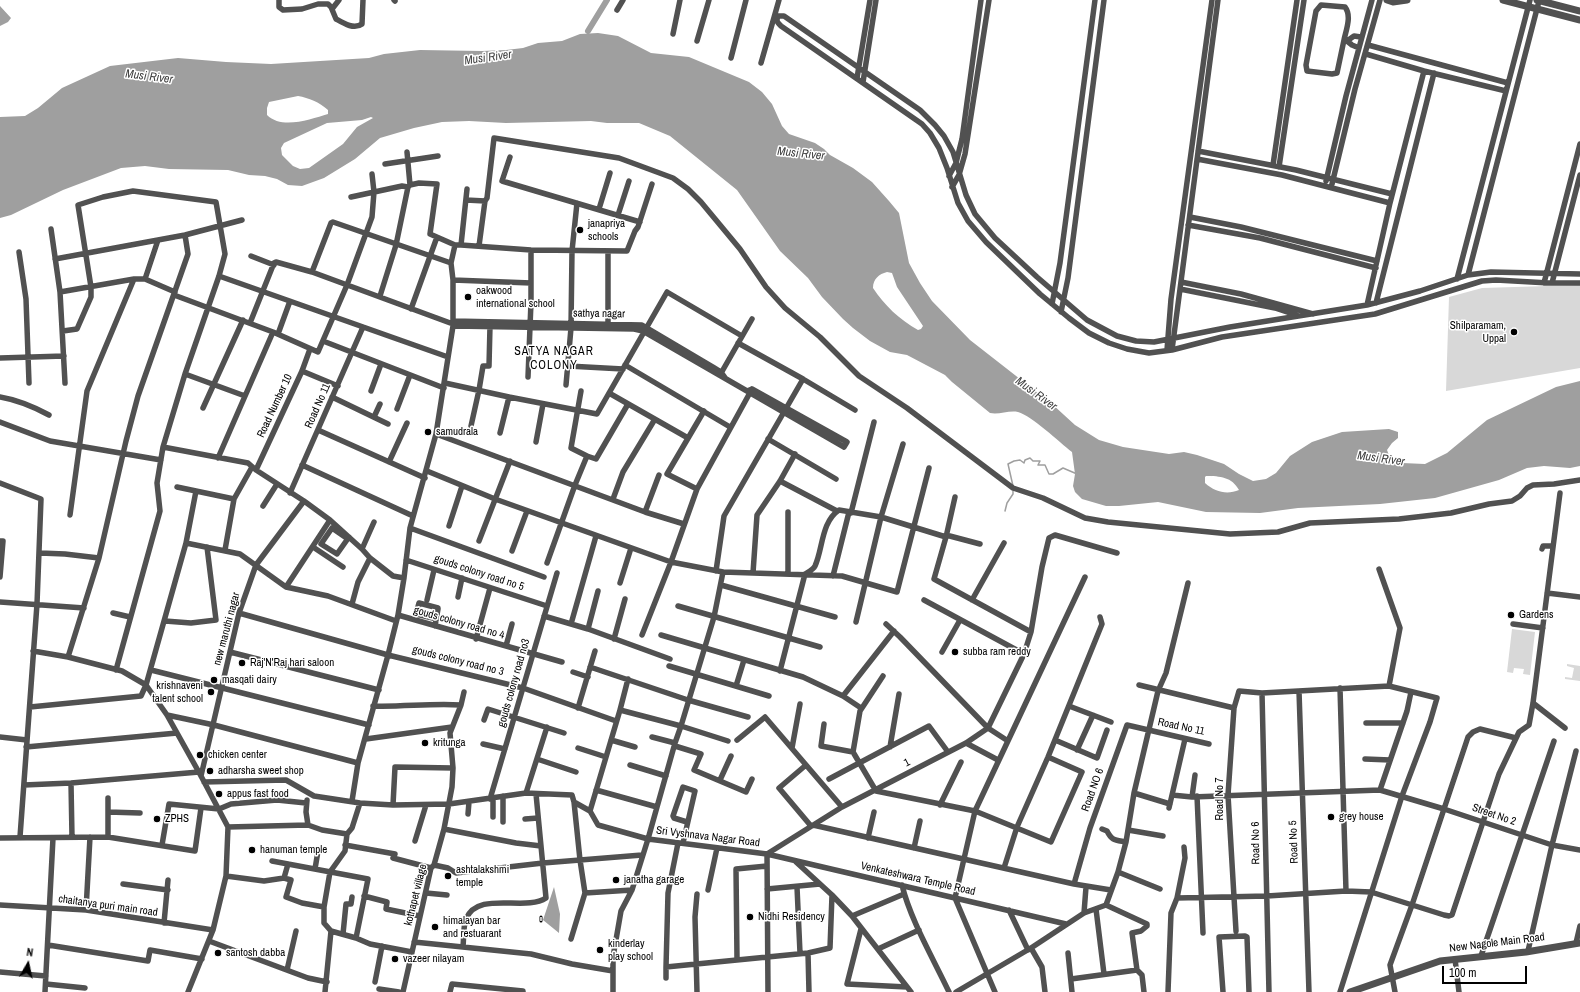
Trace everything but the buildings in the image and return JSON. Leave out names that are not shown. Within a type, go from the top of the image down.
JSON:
[{"type":"street","points":[[279,0],[279,7],[283,10],[302,9],[328,4],[336,19],[349,25],[359,26],[362,24],[363,0]]},
{"type":"street","points":[[332,9],[339,0]]},
{"type":"street","points":[[618,10],[623,0]]},
{"type":"street","points":[[673,34],[680,0]]},
{"type":"street","points":[[698,41],[709,0]]},
{"type":"street","points":[[731,58],[746,0]]},
{"type":"street","points":[[761,63],[779,0]]},
{"type":"street","points":[[857,78],[870,0]]},
{"type":"street","points":[[863,82],[876,0]]},
{"type":"street","points":[[950,176],[956,163],[967,103],[981,0]]},
{"type":"street","points":[[952,187],[959,175],[965,154],[989,0]]},
{"type":"street","points":[[1052,304],[1055,292],[1095,0]]},
{"type":"street","points":[[1061,312],[1064,300],[1104,0]]},
{"type":"street","points":[[1170,350],[1170,339],[1212,0]]},
{"type":"street","points":[[1170,339],[1181,285],[1218,0]]},
{"type":"street","points":[[1276,166],[1297,0]]},
{"type":"street","points":[[1276,166],[1304,0]]},
{"type":"street","points":[[1330,179],[1361,37],[1372,0]]},
{"type":"street","points":[[1328,186],[1380,0]]},
{"type":"street","points":[[1387,0],[1393,2],[1407,0]]},
{"type":"street","points":[[1503,0],[1528,4],[1536,9],[1580,20]]},
{"type":"street","points":[[1468,276],[1538,0],[1580,11]]},
{"type":"street","points":[[1457,279],[1528,4]]},
{"type":"street","points":[[1346,40],[1349,16],[1347,9],[1345,7],[1321,5],[1316,11],[1306,65],[1307,71],[1332,74],[1337,73],[1346,40],[1354,36],[1361,37]]},
{"type":"street","points":[[1580,274],[1491,272],[1468,276],[1367,305],[1221,329],[1154,342],[1136,341],[1117,336],[1087,320],[995,238],[975,214],[966,196],[956,163],[947,142],[935,125],[920,110],[784,16],[778,16],[777,22],[781,26],[912,116],[930,133],[939,148],[950,176],[952,187],[958,203],[968,221],[1006,262],[1061,312],[1089,333],[1109,343],[1127,349],[1149,353],[1170,350],[1222,337],[1375,314],[1482,281],[1496,280],[1544,283],[1580,283]]},
{"type":"street","points":[[1346,40],[1359,48]]},
{"type":"street","points":[[1368,46],[1508,82]]},
{"type":"street","points":[[1366,54],[1424,71],[1506,91]]},
{"type":"street","points":[[1367,305],[1392,194],[1424,71]]},
{"type":"street","points":[[1376,303],[1434,73]]},
{"type":"street","points":[[479,246],[485,201],[487,198],[494,138],[619,158],[673,178],[688,189],[701,202],[740,249],[766,287],[785,308],[820,337],[859,376],[907,408],[1013,488],[1043,498],[1085,518],[1108,522],[1230,534],[1278,532],[1310,523],[1399,519],[1451,513],[1512,500],[1520,496],[1527,488],[1533,485],[1554,484],[1580,480]]},
{"type":"street","points":[[1544,283],[1580,144]]},
{"type":"street","points":[[1198,151],[1276,166],[1392,194]]},
{"type":"street","points":[[380,296],[396,244],[409,186],[407,152]]},
{"type":"street","points":[[385,164],[438,156]]},
{"type":"street","points":[[510,156],[502,181],[640,222]]},
{"type":"street","points":[[1197,159],[1282,175],[1390,203]]},
{"type":"street","points":[[599,209],[610,173]]},
{"type":"street","points":[[60,292],[134,279],[145,279],[174,293],[276,333],[318,352],[347,285],[372,217],[374,192],[372,174]]},
{"type":"street","points":[[1552,283],[1580,175]]},
{"type":"street","points":[[618,215],[629,181]]},
{"type":"street","points":[[351,197],[419,183],[438,184],[430,234],[454,245],[531,250],[627,251],[640,222],[652,184]]},
{"type":"street","points":[[461,245],[467,190]]},
{"type":"street","points":[[63,331],[77,329],[91,297],[91,287],[78,206],[103,197],[132,191],[216,202],[225,254],[219,276],[185,374],[163,447],[157,484],[160,511],[116,670]]},
{"type":"street","points":[[466,200],[485,201]]},
{"type":"street","points":[[566,385],[571,326],[572,251],[577,203]]},
{"type":"street","points":[[1190,217],[1240,227],[1376,265]]},
{"type":"street","points":[[55,259],[185,235],[242,220]]},
{"type":"street","points":[[633,220],[632,224],[635,231]]},
{"type":"street","points":[[312,272],[331,223],[336,223],[451,263]]},
{"type":"street","points":[[1386,223],[1394,236]]},
{"type":"street","points":[[1188,225],[1260,238],[1376,265],[1388,259]]},
{"type":"street","points":[[51,229],[60,292],[65,383]]},
{"type":"street","points":[[68,657],[99,558],[123,452],[138,396],[188,254],[185,235]]},
{"type":"street","points":[[411,309],[437,237]]},
{"type":"street","points":[[1383,237],[1390,251]]},
{"type":"street","points":[[145,279],[158,240]]},
{"type":"street","points":[[352,801],[358,763],[366,739],[373,706],[397,618],[404,578],[410,528],[436,434],[453,324],[453,280],[451,263],[454,245]]},
{"type":"street","points":[[528,377],[531,250]]},
{"type":"street","points":[[608,251],[608,323]]},
{"type":"street","points":[[19,252],[26,299],[29,383]]},
{"type":"street","points":[[251,256],[274,264],[279,262],[312,272],[453,324]]},
{"type":"street","points":[[250,323],[274,264]]},
{"type":"street","points":[[219,276],[448,357]]},
{"type":"street","points":[[70,515],[87,391],[134,279]]},
{"type":"street","points":[[453,280],[531,282]]},
{"type":"street","points":[[1181,285],[1241,294],[1313,314]]},
{"type":"street","points":[[1181,285],[1302,316]]},
{"type":"street","points":[[323,342],[410,376],[444,385],[479,390],[597,414],[667,292],[742,336]]},
{"type":"street","points":[[218,458],[244,396],[276,333],[290,301]]},
{"type":"street","points":[[720,374],[752,319]]},
{"type":"street","points":[[203,408],[243,320]]},
{"type":"street","name":"sathya nagar","points":[[571,326],[608,323],[642,325],[645,329],[720,374],[727,380],[785,409],[847,442],[844,447],[785,409]]},
{"type":"street","name":"sathya nagar","points":[[453,324],[490,326],[530,325]]},
{"type":"street","name":"sathya nagar","points":[[453,324],[645,329]]},
{"type":"street","points":[[471,426],[483,366],[489,366],[490,326]]},
{"type":"street","name":"Road No 11","points":[[290,493],[363,327]]},
{"type":"street","points":[[738,343],[855,410]]},
{"type":"street","name":"Road Number 10","points":[[225,550],[234,499],[254,469],[302,371],[310,349]]},
{"type":"street","points":[[0,358],[64,356]]},
{"type":"street","points":[[371,391],[381,364]]},
{"type":"street","points":[[568,366],[624,367],[730,427]]},
{"type":"street","points":[[302,371],[338,386]]},
{"type":"street","points":[[185,374],[244,396]]},
{"type":"street","points":[[397,409],[410,376]]},
{"type":"street","points":[[716,571],[724,516],[803,379]]},
{"type":"street","points":[[581,390],[571,448],[596,459],[628,404]]},
{"type":"street","points":[[642,635],[696,489],[750,391]]},
{"type":"street","points":[[609,393],[688,438]]},
{"type":"street","points":[[0,397],[9,398],[31,406],[49,415]]},
{"type":"street","points":[[332,397],[388,424]]},
{"type":"street","points":[[500,434],[509,397]]},
{"type":"street","points":[[374,417],[380,404]]},
{"type":"street","points":[[536,442],[543,404]]},
{"type":"street","points":[[696,489],[667,474],[704,411]]},
{"type":"street","points":[[613,499],[623,472],[654,419]]},
{"type":"street","points":[[0,422],[50,441],[123,452],[161,460]]},
{"type":"street","points":[[833,576],[874,422]]},
{"type":"street","points":[[389,462],[407,423]]},
{"type":"street","points":[[318,430],[425,478]]},
{"type":"street","points":[[436,434],[575,484],[645,512],[684,524]]},
{"type":"street","points":[[768,439],[836,479]]},
{"type":"street","points":[[856,622],[881,517],[903,444]]},
{"type":"street","points":[[163,447],[248,463],[254,469],[304,501],[330,520],[348,538]]},
{"type":"street","points":[[754,573],[757,515],[780,481],[795,454]]},
{"type":"street","points":[[547,563],[575,484],[587,456]]},
{"type":"street","points":[[479,541],[510,461]]},
{"type":"street","points":[[302,466],[413,516]]},
{"type":"street","points":[[426,471],[495,499],[670,562],[723,572],[842,576],[897,592],[929,468]]},
{"type":"street","points":[[645,512],[659,475]]},
{"type":"street","points":[[780,481],[837,511],[839,510],[881,517],[946,536],[980,544]]},
{"type":"street","points":[[0,483],[40,498],[40,553],[37,604],[20,837]]},
{"type":"street","points":[[263,506],[277,484]]},
{"type":"street","points":[[448,526],[462,486]]},
{"type":"street","points":[[177,487],[234,499]]},
{"type":"street","points":[[140,696],[146,685],[151,670],[165,621],[186,543],[196,491]]},
{"type":"street","points":[[1178,898],[1267,896],[1346,891],[1371,892],[1444,916],[1452,915],[1455,910],[1499,774],[1519,732],[1529,725],[1543,628],[1543,604],[1547,593],[1560,493]]},
{"type":"street","points":[[955,497],[934,579],[1031,632]]},
{"type":"street","name":"new maruthi nagar","points":[[200,774],[214,725],[239,613],[256,565],[304,501]]},
{"type":"street","points":[[512,551],[527,510]]},
{"type":"street","points":[[780,671],[798,606],[805,574],[814,568],[826,530],[834,513],[837,511]]},
{"type":"street","points":[[788,512],[788,574]]},
{"type":"street","points":[[330,520],[321,544],[337,554],[348,538]]},
{"type":"street","points":[[362,549],[374,522]]},
{"type":"street","points":[[186,543],[240,554],[286,587],[313,547],[327,530],[333,528],[362,549],[370,558],[393,576],[404,578]]},
{"type":"street","points":[[410,528],[544,576]]},
{"type":"street","name":"1","points":[[766,854],[842,807],[876,791],[966,743],[988,728],[1024,654],[1031,632],[1042,567],[1049,538],[1055,535],[1117,553]]},
{"type":"street","points":[[571,624],[596,536]]},
{"type":"street","points":[[0,540],[4,542],[0,577]]},
{"type":"street","points":[[972,600],[1004,543]]},
{"type":"street","points":[[1542,548],[1543,546],[1553,546]]},
{"type":"street","points":[[165,621],[191,623],[216,620],[207,547]]},
{"type":"street","points":[[313,547],[343,567]]},
{"type":"street","points":[[620,583],[631,548]]},
{"type":"street","points":[[40,553],[99,558]]},
{"type":"street","points":[[352,604],[358,582],[370,558]]},
{"type":"street","name":"gouds colony road no 5","points":[[406,560],[547,606]]},
{"type":"street","points":[[1379,569],[1400,628],[1389,686]]},
{"type":"street","points":[[427,600],[434,570]]},
{"type":"street","points":[[613,992],[613,957],[621,911],[632,890],[682,726],[688,700],[714,617],[723,572]]},
{"type":"street","name":"gouds colony road no3","points":[[493,818],[492,798],[504,749],[556,573]]},
{"type":"street","points":[[995,992],[955,898],[963,859],[975,811],[1085,577]]},
{"type":"street","points":[[458,597],[462,578]]},
{"type":"street","points":[[1106,905],[1118,872],[1126,842],[1134,793],[1148,730],[1158,691],[1166,673],[1188,583]]},
{"type":"street","points":[[721,585],[835,617]]},
{"type":"street","name":"gouds colony road no 4","points":[[286,587],[328,596],[397,618],[448,629],[476,639],[533,653],[562,662]]},
{"type":"street","points":[[476,639],[490,588]]},
{"type":"street","points":[[588,630],[598,591]]},
{"type":"street","points":[[1547,593],[1580,597]]},
{"type":"street","points":[[614,639],[625,599]]},
{"type":"street","points":[[924,600],[1024,654]]},
{"type":"street","points":[[0,602],[84,608]]},
{"type":"street","points":[[435,626],[438,608],[419,603],[416,614],[436,619]]},
{"type":"street","points":[[678,606],[820,647]]},
{"type":"street","points":[[113,613],[130,617]]},
{"type":"street","name":"gouds colony road no 3","points":[[239,613],[388,655],[523,688],[616,721]]},
{"type":"street","points":[[544,616],[670,659]]},
{"type":"street","points":[[424,623],[426,617]]},
{"type":"street","points":[[1004,868],[1017,827],[1048,757],[1102,624],[1100,617]]},
{"type":"street","points":[[942,652],[960,620]]},
{"type":"street","points":[[506,646],[512,624]]},
{"type":"street","points":[[886,624],[988,728],[1008,741]]},
{"type":"street","points":[[1513,624],[1543,628]]},
{"type":"street","points":[[843,696],[894,631]]},
{"type":"street","points":[[661,635],[803,677],[843,696],[861,708]]},
{"type":"street","points":[[33,651],[68,657],[122,671],[146,685],[177,733],[228,827],[226,876],[213,930],[188,992]]},
{"type":"street","points":[[230,652],[378,690]]},
{"type":"street","points":[[578,708],[595,652]]},
{"type":"street","points":[[736,686],[744,660]]},
{"type":"street","points":[[669,666],[770,696]]},
{"type":"street","points":[[590,667],[688,700],[748,717]]},
{"type":"street","points":[[151,670],[369,725]]},
{"type":"street","points":[[573,672],[588,677]]},
{"type":"street","points":[[883,676],[861,708],[854,752],[876,791],[975,811],[1051,842],[1082,772],[1048,757]]},
{"type":"street","points":[[590,811],[628,679]]},
{"type":"street","points":[[1139,685],[1158,691],[1234,708]]},
{"type":"street","points":[[1262,693],[1389,686],[1437,698],[1430,722],[1402,796],[1340,992]]},
{"type":"street","points":[[1340,688],[1346,891]]},
{"type":"street","name":"Road No 7","points":[[1236,931],[1228,795],[1234,708],[1239,691],[1262,693]]},
{"type":"street","name":"Road No 5","points":[[1299,691],[1309,992]]},
{"type":"street","name":"kothapet village","points":[[403,992],[432,866],[444,829],[449,804],[453,768],[450,733],[461,705],[464,692]]},
{"type":"street","points":[[1380,790],[1403,723],[1411,692]]},
{"type":"street","name":"Road No 6","points":[[1262,693],[1269,992]]},
{"type":"street","points":[[890,747],[899,694]]},
{"type":"street","points":[[30,707],[152,695]]},
{"type":"street","points":[[1533,703],[1565,728]]},
{"type":"street","points":[[373,706],[400,707],[447,704],[461,705]]},
{"type":"street","points":[[792,748],[800,704]]},
{"type":"street","points":[[1069,706],[1111,722]]},
{"type":"street","points":[[484,720],[488,709],[564,732]]},
{"type":"street","points":[[620,710],[682,726],[728,741]]},
{"type":"street","points":[[1077,750],[1093,715]]},
{"type":"street","points":[[167,716],[214,725],[358,763]]},
{"type":"street","points":[[737,740],[765,717],[842,807]]},
{"type":"street","points":[[1366,723],[1403,723]]},
{"type":"street","points":[[824,724],[821,746],[854,752]]},
{"type":"street","name":"Road NO 6","points":[[1074,884],[1090,828],[1127,725],[1148,730]]},
{"type":"street","points":[[829,779],[930,726],[948,752]]},
{"type":"street","points":[[366,739],[452,727]]},
{"type":"street","points":[[526,793],[547,727]]},
{"type":"street","points":[[1395,992],[1390,965],[1412,905],[1468,737],[1473,732],[1480,729],[1516,738]]},
{"type":"street","points":[[1055,740],[1097,758],[1107,730]]},
{"type":"street","name":"Road No 11","points":[[1148,730],[1209,744]]},
{"type":"street","points":[[26,747],[177,733]]},
{"type":"street","points":[[0,737],[27,740]]},
{"type":"street","points":[[652,738],[701,754],[694,770],[746,792],[752,778]]},
{"type":"street","points":[[1134,793],[1170,806],[1185,738]]},
{"type":"street","points":[[611,740],[635,747]]},
{"type":"street","points":[[1481,956],[1554,740]]},
{"type":"street","points":[[966,743],[998,760]]},
{"type":"street","points":[[483,744],[504,749]]},
{"type":"street","points":[[578,748],[606,757]]},
{"type":"street","points":[[1528,951],[1552,845],[1576,751]]},
{"type":"street","points":[[720,780],[730,756]]},
{"type":"street","points":[[536,759],[576,772]]},
{"type":"street","points":[[1365,759],[1390,760]]},
{"type":"street","points":[[940,805],[961,762]]},
{"type":"street","points":[[630,765],[666,776]]},
{"type":"street","points":[[806,765],[779,788],[812,826],[1074,884],[1111,890]]},
{"type":"street","points":[[393,805],[395,767],[453,768]]},
{"type":"street","points":[[24,785],[200,774]]},
{"type":"street","points":[[1195,775],[1203,933]]},
{"type":"street","points":[[204,782],[286,780],[314,796],[360,803],[393,805],[449,804],[526,793],[536,794],[546,898],[542,901],[526,903],[497,903],[476,907],[470,911],[466,920],[463,946]]},
{"type":"street","points":[[71,783],[72,837]]},
{"type":"street","points":[[666,978],[668,893],[680,843],[687,822],[689,821],[695,791],[683,787],[681,788],[673,816],[687,822]]},
{"type":"street","points":[[596,790],[657,806]]},
{"type":"street","name":"Street No 2","points":[[1172,795],[1195,796],[1380,790],[1444,809],[1552,845],[1580,850]]},
{"type":"street","points":[[308,793],[306,803],[308,825]]},
{"type":"street","name":"Sri Vyshnava Nagar Road","points":[[536,794],[572,795],[574,802],[590,811],[598,824],[648,839],[766,854]]},
{"type":"street","points":[[503,796],[503,822]]},
{"type":"street","points":[[108,798],[108,838]]},
{"type":"street","points":[[162,845],[169,804],[219,809],[231,804],[277,800],[306,803]]},
{"type":"street","points":[[468,814],[469,802]]},
{"type":"street","points":[[571,939],[585,893],[574,802]]},
{"type":"street","points":[[360,803],[352,828],[347,834],[344,851],[330,872],[324,907],[324,923],[331,931],[356,938],[370,944],[412,952]]},
{"type":"street","points":[[415,841],[426,805]]},
{"type":"street","points":[[0,838],[108,838],[195,851],[201,808]]},
{"type":"street","points":[[108,812],[140,812]]},
{"type":"street","points":[[868,838],[874,812]]},
{"type":"street","points":[[525,819],[538,818]]},
{"type":"street","points":[[914,848],[920,821]]},
{"type":"street","points":[[228,827],[308,825],[322,830],[347,834]]},
{"type":"street","points":[[444,829],[516,843],[541,846]]},
{"type":"street","points":[[1102,829],[1107,831],[1110,838],[1113,840],[1126,842]]},
{"type":"street","points":[[1128,830],[1163,836]]},
{"type":"street","points":[[86,910],[90,837]]},
{"type":"street","points":[[45,992],[53,838]]},
{"type":"street","points":[[346,845],[395,854],[393,858],[448,868],[456,873],[543,863],[642,855]]},
{"type":"street","points":[[1168,992],[1171,913],[1178,898],[1185,858],[1184,847]]},
{"type":"street","points":[[708,890],[717,848]]},
{"type":"street","points":[[315,869],[318,851]]},
{"type":"street","points":[[766,854],[768,992]]},
{"type":"street","name":"Venkateshwara Temple Road","points":[[766,854],[1066,924]]},
{"type":"street","points":[[272,861],[368,879],[356,938]]},
{"type":"street","points":[[795,861],[832,895],[852,916],[912,992]]},
{"type":"street","points":[[284,878],[288,864]]},
{"type":"street","points":[[737,959],[736,869],[767,866]]},
{"type":"street","points":[[1118,872],[1160,889]]},
{"type":"street","points":[[226,876],[264,881],[284,878],[291,880],[286,897],[302,903],[324,907]]},
{"type":"street","points":[[164,923],[168,880]]},
{"type":"street","points":[[123,884],[168,890]]},
{"type":"street","points":[[767,889],[820,884]]},
{"type":"street","points":[[902,885],[904,894],[919,930],[949,992]]},
{"type":"street","points":[[1084,912],[1086,886]]},
{"type":"street","points":[[797,887],[800,953]]},
{"type":"street","points":[[585,893],[632,890]]},
{"type":"street","points":[[426,893],[447,895]]},
{"type":"street","points":[[697,894],[695,917],[697,992]]},
{"type":"street","points":[[852,916],[904,894]]},
{"type":"street","points":[[666,967],[808,953],[830,948],[832,895]]},
{"type":"street","points":[[364,896],[387,902],[386,909],[420,916]]},
{"type":"street","points":[[343,934],[346,904],[351,904],[352,897]]},
{"type":"street","name":"chaitanya puri main road","points":[[0,905],[86,910],[213,930]]},
{"type":"street","points":[[956,992],[986,973],[1030,949],[1084,912],[1106,905],[1147,924],[1145,930],[1132,932],[1137,970],[1142,975],[1144,992]]},
{"type":"street","points":[[1096,909],[1104,974]]},
{"type":"street","points":[[1009,910],[1030,949],[1042,967],[1045,992]]},
{"type":"street","points":[[1578,943],[1580,926]]},
{"type":"street","points":[[861,929],[847,984],[907,987]]},
{"type":"street","points":[[878,949],[919,930]]},
{"type":"street","points":[[287,970],[296,931]]},
{"type":"street","points":[[325,992],[331,931]]},
{"type":"street","points":[[1223,992],[1219,937],[1245,936],[1247,937],[1249,992]]},
{"type":"street","points":[[209,940],[308,978],[327,982]]},
{"type":"street","points":[[414,942],[531,954],[572,964],[613,971]]},
{"type":"street","name":"New Nagole Main Road","points":[[1350,992],[1440,961],[1528,951],[1578,943]]},
{"type":"street","points":[[48,945],[148,961],[150,950],[202,959]]},
{"type":"street","points":[[375,982],[382,946]]},
{"type":"street","points":[[808,953],[809,992]]},
{"type":"street","points":[[1068,953],[1072,992]]},
{"type":"street","points":[[1455,959],[1459,992]]},
{"type":"street","points":[[1071,979],[1137,970]]},
{"type":"street","points":[[0,972],[46,976]]},
{"type":"street","points":[[46,984],[84,988]]},
{"type":"street","points":[[450,992],[452,984],[480,990],[523,992]]},
{"type":"street","points":[[380,989],[399,992]]},
{"type":"shaded area","name":"Shilparamam, Uppal","points":[[1580,285],[1580,368],[1446,391],[1449,297],[1482,288]]},
{"type":"shaded area","points":[[1512,629],[1535,632],[1530,675],[1523,674],[1524,669],[1514,668],[1513,673],[1507,672]]},
{"type":"shaded area","points":[[1567,664],[1580,666],[1580,681],[1565,679],[1565,677],[1572,678],[1574,668],[1567,666]]},
{"type":"water","points":[[0,6],[11,18],[8,22],[0,26]]},
{"type":"water","name":"Musi River","points":[[598,33],[618,36],[651,53],[689,57],[749,82],[762,92],[772,104],[782,126],[789,134],[815,143],[830,155],[853,168],[872,182],[899,213],[909,263],[932,301],[970,340],[1052,404],[1075,425],[1099,440],[1123,447],[1169,454],[1184,452],[1197,455],[1224,464],[1253,481],[1266,479],[1276,473],[1290,456],[1312,442],[1342,432],[1389,429],[1398,432],[1398,438],[1387,450],[1390,458],[1402,463],[1425,464],[1447,453],[1487,420],[1556,387],[1580,381],[1580,466],[1570,468],[1544,466],[1527,468],[1499,480],[1435,498],[1380,504],[1298,508],[1260,513],[1206,512],[1158,502],[1106,506],[1082,499],[1075,492],[1073,486],[1075,474],[1072,452],[1024,414],[1018,412],[990,413],[945,375],[907,355],[890,352],[870,341],[843,319],[822,297],[808,278],[780,251],[737,190],[670,136],[639,123],[607,123],[591,121],[506,123],[469,121],[442,122],[380,138],[355,159],[324,178],[302,186],[288,185],[277,179],[265,176],[249,175],[228,170],[169,169],[145,166],[121,168],[63,190],[11,215],[0,218],[0,117],[25,116],[38,108],[62,88],[110,66],[178,58],[271,64],[369,58],[384,54],[420,50],[506,50],[523,48],[538,43],[562,41],[580,34]],"holes":[[[298,96],[310,99],[321,105],[328,110],[328,114],[297,122],[280,122],[267,115],[269,102]],[[371,117],[373,118],[357,127],[343,144],[309,168],[300,169],[293,166],[282,155],[281,148],[284,143],[327,123],[362,120]],[[884,273],[892,273],[897,287],[923,326],[921,329],[918,330],[911,326],[893,312],[873,288],[875,280]],[[1211,476],[1225,478],[1233,482],[1239,490],[1235,492],[1221,492],[1213,489],[1205,483],[1205,477]]]},
{"type":"water","points":[[554,887],[560,914],[559,933],[543,920]]},
{"type":"waterway","points":[[588,31],[607,0]]},
{"type":"waterway","points":[[1013,486],[1008,464],[1014,461],[1020,460],[1024,463],[1025,460],[1030,458],[1033,461],[1040,461],[1038,465],[1045,465],[1049,474],[1053,474],[1063,468],[1077,474]]},
{"type":"waterway","points":[[1005,511],[1007,503],[1013,494],[1013,490]]},
{"type":"place","name":"janapriya schools","points":[[580,230]]},
{"type":"place","name":"oakwood international school","points":[[468,297]]},
{"type":"place","name":"Shilparamam, Uppal","points":[[1514,332]]},
{"type":"place","name":"samudrala","points":[[428,432]]},
{"type":"place","name":"Gardens","points":[[1511,615]]},
{"type":"place","name":"subba ram reddy","points":[[955,652]]},
{"type":"place","name":"Raj'N'Raj hari saloon","points":[[242,663]]},
{"type":"place","name":"masqati dairy","points":[[214,680]]},
{"type":"place","name":"krishnaveni talent school","points":[[211,692]]},
{"type":"place","name":"kritunga","points":[[425,743]]},
{"type":"place","name":"chicken center","points":[[200,755]]},
{"type":"place","name":"adharsha sweet shop","points":[[210,771]]},
{"type":"place","name":"appus fast food","points":[[219,794]]},
{"type":"place","name":"grey house","points":[[1331,817]]},
{"type":"place","name":"ZPHS","points":[[157,819]]},
{"type":"place","name":"hanuman temple","points":[[252,850]]},
{"type":"place","name":"ashtalakshmi temple","points":[[448,876]]},
{"type":"place","name":"janatha garage","points":[[616,880]]},
{"type":"place","name":"Nidhi Residency","points":[[750,917]]},
{"type":"place","name":"himalayan bar and restuarant","points":[[435,927]]},
{"type":"place","name":"kinderlay play school","points":[[600,950]]},
{"type":"place","name":"santosh dabba","points":[[218,953]]},
{"type":"place","name":"vazeer nilayam","points":[[395,959]]},
{"type":"district","name":"SATYA NAGAR COLONY","points":[[554,359]]}]
